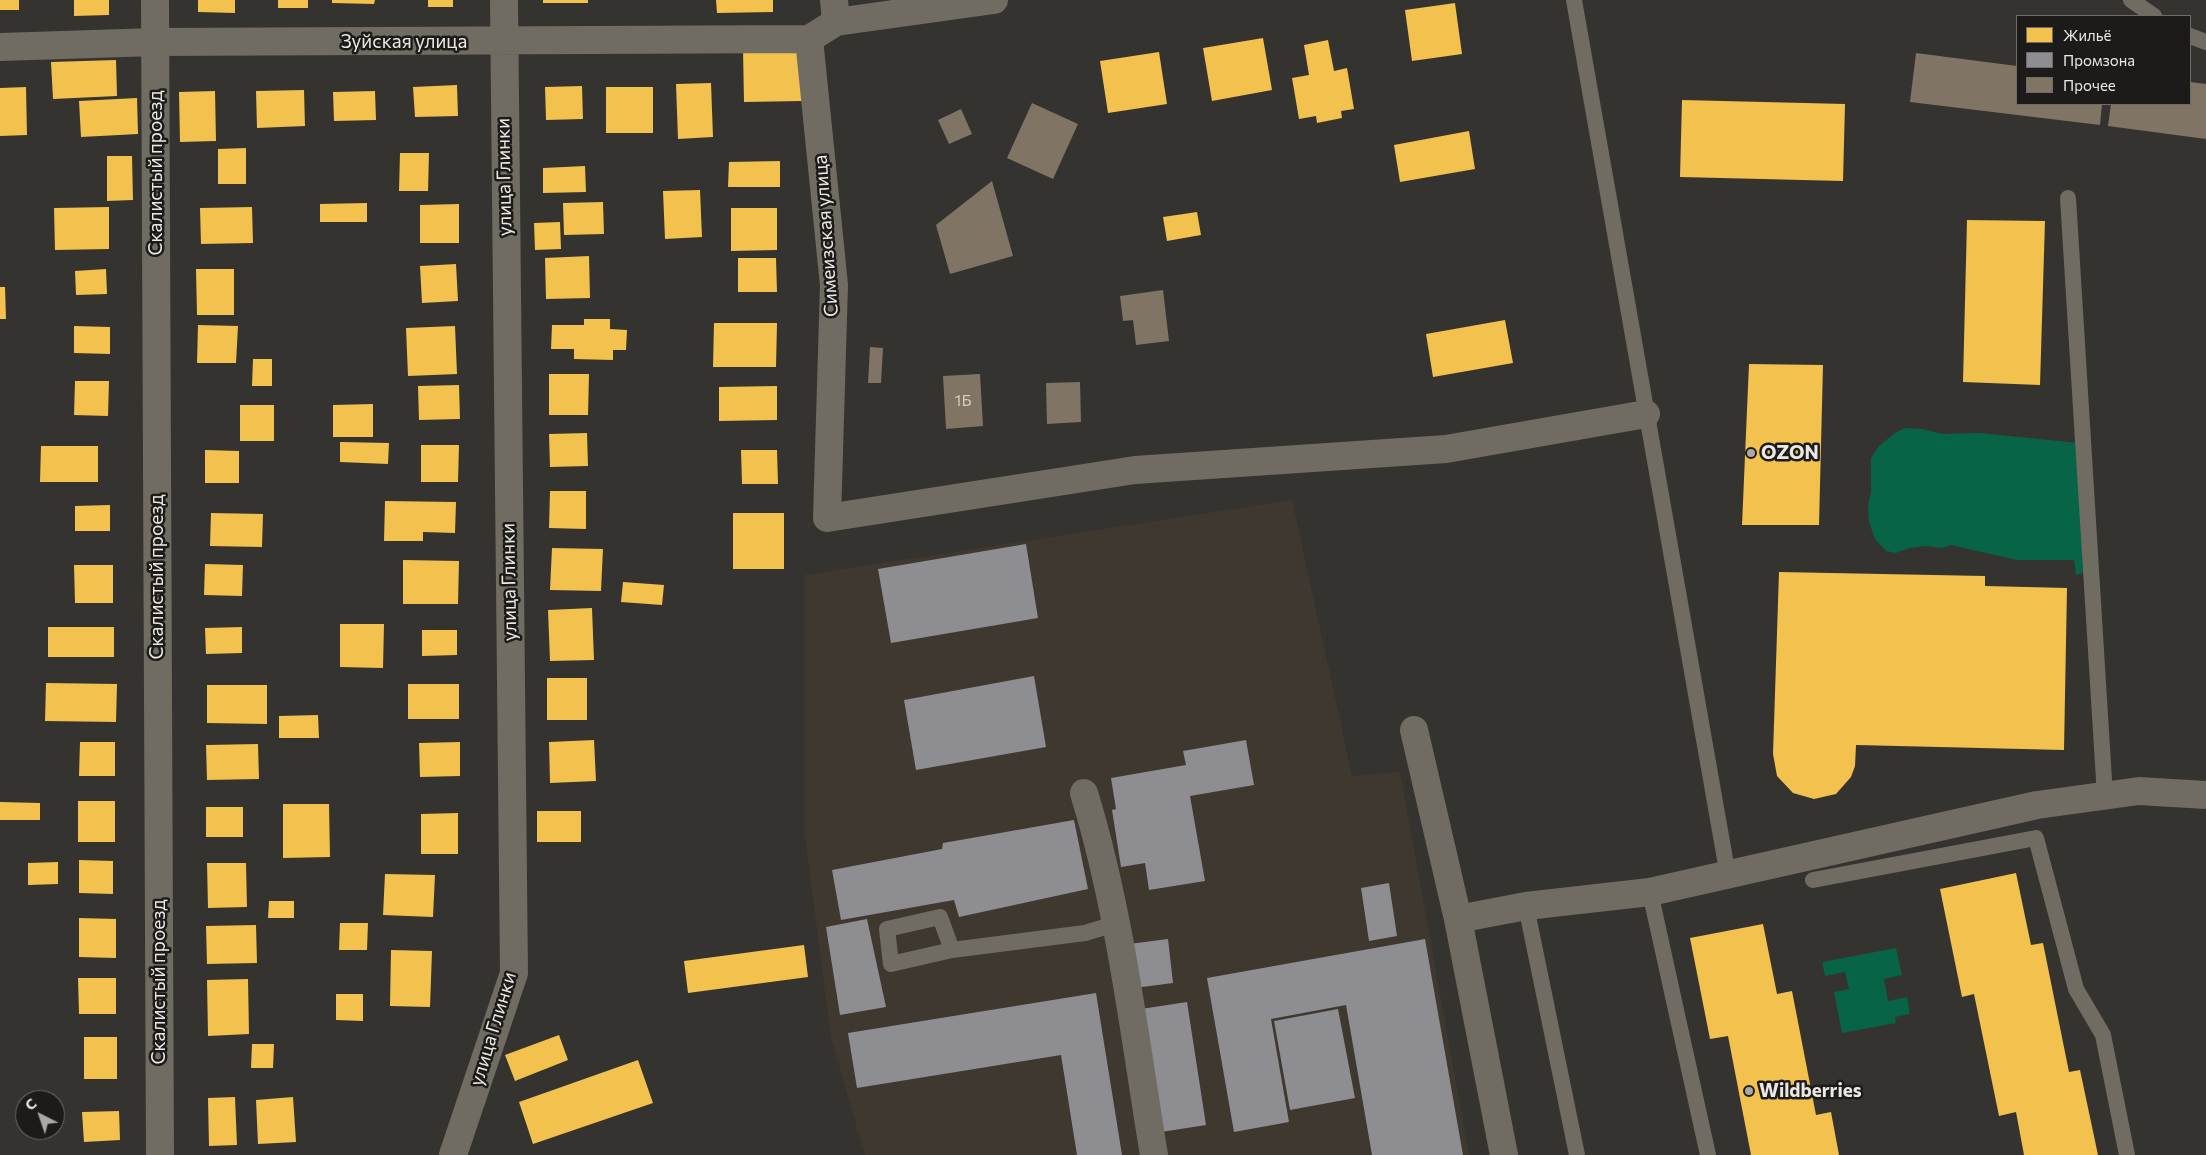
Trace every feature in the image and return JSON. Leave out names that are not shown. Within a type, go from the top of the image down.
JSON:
[{"type":"street","name":"Скалистый проезд","points":[[155,0],[160,1155]]},
{"type":"street","name":"улица Глинки","points":[[453,1155],[514,973],[504,0]]},
{"type":"street","points":[[809,39],[835,11],[994,0]]},
{"type":"street","name":"Зуйская улица","points":[[0,47],[155,42],[503,42],[809,39]]},
{"type":"street","name":"Симеизская улица","points":[[809,39],[834,285],[828,518],[1135,470],[1446,449],[1646,414]]},
{"type":"street","points":[[1414,730],[1458,919],[1504,1155]]},
{"type":"street","points":[[1458,919],[1526,906],[1650,892],[2037,805],[2139,791],[2206,796]]},
{"type":"street","points":[[1084,793],[1096,832],[1115,924],[1154,1155]]},
{"type":"lane","points":[[1574,0],[1728,876]]},
{"type":"lane","points":[[2131,0],[2153,15]]},
{"type":"lane","points":[[2191,36],[2206,42]]},
{"type":"lane","points":[[2068,198],[2105,796]]},
{"type":"lane","points":[[1813,880],[2036,838],[2076,989],[2102,1035],[2126,1155]]},
{"type":"lane","points":[[1650,892],[1708,1155]]},
{"type":"lane","points":[[1526,906],[1578,1155]]},
{"type":"lane","points":[[952,950],[1085,933],[1115,924]]},
{"type":"shaded area","points":[[1292,500],[1352,776],[1400,772],[1469,1155],[865,1155],[831,1038],[805,835],[805,575]]},
{"type":"green space","points":[[1905,428],[1922,429],[1942,434],[1980,433],[2078,443],[2083,573],[2076,575],[2074,560],[2017,560],[1951,545],[1942,548],[1926,546],[1909,548],[1896,553],[1886,551],[1875,539],[1869,522],[1871,458],[1879,446],[1895,433]]},
{"type":"green space","points":[[1896,948],[1902,975],[1884,979],[1888,1001],[1907,997],[1910,1014],[1895,1017],[1896,1023],[1842,1033],[1834,992],[1849,989],[1845,972],[1825,976],[1822,962]]},
{"type":"building: Жильё","points":[[0,0],[19,0],[19,10],[0,10]]},
{"type":"building: Жильё","points":[[74,0],[109,0],[109,15],[74,16]]},
{"type":"building: Жильё","points":[[198,0],[235,0],[235,13],[198,12]]},
{"type":"building: Жильё","points":[[278,0],[308,0],[308,8],[278,8]]},
{"type":"building: Жильё","points":[[332,0],[375,0],[374,4],[332,3]]},
{"type":"building: Жильё","points":[[428,0],[453,0],[453,7],[428,7]]},
{"type":"building: Жильё","points":[[543,0],[588,0],[588,3],[543,3]]},
{"type":"building: Жильё","points":[[716,0],[773,0],[773,12],[717,13]]},
{"type":"building: Жильё","points":[[1455,3],[1462,54],[1412,61],[1405,10]]},
{"type":"building: Жильё","points":[[1263,38],[1272,90],[1212,101],[1203,48]]},
{"type":"building: Жильё","points":[[1328,40],[1334,71],[1347,68],[1354,109],[1341,111],[1342,118],[1317,123],[1316,116],[1299,119],[1292,78],[1309,75],[1304,45]]},
{"type":"building: Жильё","points":[[801,48],[802,101],[744,102],[743,49]]},
{"type":"building: Жильё","points":[[1159,52],[1167,104],[1108,113],[1100,61]]},
{"type":"building: Жильё","points":[[116,60],[117,96],[53,99],[51,62]]},
{"type":"building: Жильё","points":[[711,83],[713,137],[678,139],[676,84]]},
{"type":"building: Жильё","points":[[457,85],[458,116],[415,117],[413,87]]},
{"type":"building: Жильё","points":[[582,86],[583,119],[546,120],[545,87]]},
{"type":"building: Жильё","points":[[26,87],[27,135],[0,136],[0,88]]},
{"type":"building: Жильё","points":[[606,87],[653,87],[653,133],[606,133]]},
{"type":"building: Жильё","points":[[304,90],[305,126],[257,128],[256,91]]},
{"type":"building: Жильё","points":[[215,91],[216,141],[180,142],[179,92]]},
{"type":"building: Жильё","points":[[375,91],[376,120],[334,121],[333,92]]},
{"type":"building: Жильё","points":[[137,98],[138,134],[81,137],[79,101]]},
{"type":"building: Жильё","points":[[1682,100],[1845,104],[1843,181],[1680,177]]},
{"type":"building: Жильё","points":[[1469,131],[1475,169],[1400,182],[1394,145]]},
{"type":"building: Жильё","points":[[246,148],[246,184],[218,184],[218,149]]},
{"type":"building: Жильё","points":[[400,153],[429,153],[428,191],[399,191]]},
{"type":"building: Жильё","points":[[107,156],[132,156],[133,200],[107,201]]},
{"type":"building: Жильё","points":[[780,161],[780,187],[728,187],[729,162]]},
{"type":"building: Жильё","points":[[585,166],[586,192],[543,193],[543,168]]},
{"type":"building: Жильё","points":[[700,190],[702,237],[665,239],[663,191]]},
{"type":"building: Жильё","points":[[603,202],[604,234],[564,235],[563,203]]},
{"type":"building: Жильё","points":[[367,203],[367,222],[320,222],[320,204]]},
{"type":"building: Жильё","points":[[459,204],[459,243],[420,243],[420,205]]},
{"type":"building: Жильё","points":[[109,207],[109,249],[55,250],[54,208]]},
{"type":"building: Жильё","points":[[252,207],[253,243],[201,244],[200,208]]},
{"type":"building: Жильё","points":[[731,208],[777,208],[777,250],[731,251]]},
{"type":"building: Жильё","points":[[1197,212],[1201,235],[1167,241],[1163,217]]},
{"type":"building: Жильё","points":[[1967,220],[2045,221],[2040,385],[1963,382]]},
{"type":"building: Жильё","points":[[560,222],[561,249],[535,250],[534,223]]},
{"type":"building: Жильё","points":[[589,256],[590,298],[546,299],[545,258]]},
{"type":"building: Жильё","points":[[738,258],[776,258],[777,292],[738,292]]},
{"type":"building: Жильё","points":[[456,264],[458,301],[422,303],[420,266]]},
{"type":"building: Жильё","points":[[106,269],[107,294],[76,295],[75,271]]},
{"type":"building: Жильё","points":[[196,269],[234,269],[234,315],[197,315]]},
{"type":"building: Жильё","points":[[0,287],[5,287],[6,319],[0,319]]},
{"type":"building: Жильё","points":[[584,319],[610,319],[610,329],[627,330],[626,350],[613,350],[613,360],[574,359],[574,349],[551,349],[552,325],[584,325]]},
{"type":"building: Жильё","points":[[1505,320],[1513,363],[1433,377],[1426,334]]},
{"type":"building: Жильё","points":[[714,323],[777,323],[776,367],[713,367]]},
{"type":"building: Жильё","points":[[198,325],[238,326],[236,363],[197,363]]},
{"type":"building: Жильё","points":[[74,326],[110,327],[110,354],[74,353]]},
{"type":"building: Жильё","points":[[455,326],[457,374],[408,376],[406,328]]},
{"type":"building: Жильё","points":[[253,359],[272,359],[272,386],[252,386]]},
{"type":"building: Жильё","points":[[1749,364],[1823,365],[1819,525],[1742,525]]},
{"type":"building: Жильё","points":[[549,374],[589,374],[588,415],[549,415]]},
{"type":"building: Жильё","points":[[75,381],[109,381],[108,416],[74,415]]},
{"type":"building: Жильё","points":[[459,385],[460,419],[419,420],[418,386]]},
{"type":"building: Жильё","points":[[777,386],[777,420],[719,421],[719,387]]},
{"type":"building: Жильё","points":[[373,404],[373,437],[333,437],[333,405]]},
{"type":"building: Жильё","points":[[240,405],[274,405],[274,441],[240,441]]},
{"type":"building: Жильё","points":[[587,433],[588,466],[550,467],[549,434]]},
{"type":"building: Жильё","points":[[340,442],[389,443],[388,464],[340,462]]},
{"type":"building: Жильё","points":[[421,445],[459,445],[458,482],[421,482]]},
{"type":"building: Жильё","points":[[41,446],[98,446],[98,482],[40,482]]},
{"type":"building: Жильё","points":[[205,450],[239,451],[239,483],[205,483]]},
{"type":"building: Жильё","points":[[741,450],[777,450],[778,484],[742,484]]},
{"type":"building: Жильё","points":[[550,491],[586,491],[586,529],[549,528]]},
{"type":"building: Жильё","points":[[385,501],[456,502],[455,533],[423,532],[423,541],[384,541]]},
{"type":"building: Жильё","points":[[110,505],[110,531],[75,531],[75,506]]},
{"type":"building: Жильё","points":[[211,513],[263,514],[262,547],[210,546]]},
{"type":"building: Жильё","points":[[733,513],[784,513],[784,569],[733,569]]},
{"type":"building: Жильё","points":[[552,548],[603,549],[601,591],[550,590]]},
{"type":"building: Жильё","points":[[403,560],[459,561],[458,604],[403,604]]},
{"type":"building: Жильё","points":[[205,564],[243,565],[242,596],[204,595]]},
{"type":"building: Жильё","points":[[74,565],[113,565],[113,603],[75,603]]},
{"type":"building: Жильё","points":[[1779,572],[1985,576],[1985,586],[2067,588],[2064,750],[1856,745],[1855,766],[1851,777],[1836,794],[1814,799],[1793,793],[1777,776],[1773,754]]},
{"type":"building: Жильё","points":[[623,582],[664,585],[662,605],[621,602]]},
{"type":"building: Жильё","points":[[592,608],[594,660],[550,661],[548,610]]},
{"type":"building: Жильё","points":[[340,624],[384,624],[383,668],[340,667]]},
{"type":"building: Жильё","points":[[48,627],[114,627],[114,657],[48,657]]},
{"type":"building: Жильё","points":[[242,627],[242,653],[206,654],[205,628]]},
{"type":"building: Жильё","points":[[422,630],[457,630],[457,655],[422,656]]},
{"type":"building: Жильё","points":[[547,678],[587,678],[587,720],[547,720]]},
{"type":"building: Жильё","points":[[46,683],[117,684],[116,722],[45,721]]},
{"type":"building: Жильё","points":[[408,684],[459,684],[459,719],[408,719]]},
{"type":"building: Жильё","points":[[207,685],[267,685],[267,724],[207,723]]},
{"type":"building: Жильё","points":[[318,715],[319,738],[279,738],[279,716]]},
{"type":"building: Жильё","points":[[594,740],[596,781],[550,783],[549,742]]},
{"type":"building: Жильё","points":[[80,742],[115,742],[115,776],[79,776]]},
{"type":"building: Жильё","points":[[460,742],[460,776],[420,777],[419,743]]},
{"type":"building: Жильё","points":[[258,744],[259,779],[207,780],[206,745]]},
{"type":"building: Жильё","points":[[78,801],[115,801],[115,842],[78,842]]},
{"type":"building: Жильё","points":[[0,802],[40,803],[40,820],[0,820]]},
{"type":"building: Жильё","points":[[283,804],[329,804],[330,857],[283,858]]},
{"type":"building: Жильё","points":[[206,807],[243,807],[243,837],[206,837]]},
{"type":"building: Жильё","points":[[537,811],[581,811],[581,842],[537,842]]},
{"type":"building: Жильё","points":[[458,813],[458,854],[421,854],[421,814]]},
{"type":"building: Жильё","points":[[79,860],[113,861],[113,894],[79,893]]},
{"type":"building: Жильё","points":[[58,862],[58,884],[28,885],[28,863]]},
{"type":"building: Жильё","points":[[207,863],[246,863],[247,907],[208,908]]},
{"type":"building: Жильё","points":[[2016,873],[2031,945],[2043,943],[2069,1072],[2080,1070],[2098,1155],[2024,1155],[2016,1112],[1999,1116],[1974,994],[1962,997],[1940,889]]},
{"type":"building: Жильё","points":[[385,874],[435,875],[433,917],[383,915]]},
{"type":"building: Жильё","points":[[269,901],[294,901],[294,918],[268,918]]},
{"type":"building: Жильё","points":[[79,918],[116,919],[116,958],[79,957]]},
{"type":"building: Жильё","points":[[340,923],[368,923],[367,950],[339,950]]},
{"type":"building: Жильё","points":[[1763,924],[1777,994],[1792,991],[1816,1115],[1831,1112],[1839,1155],[1751,1155],[1728,1036],[1710,1039],[1690,938]]},
{"type":"building: Жильё","points":[[256,925],[257,963],[207,964],[206,926]]},
{"type":"building: Жильё","points":[[804,945],[808,977],[688,993],[684,961]]},
{"type":"building: Жильё","points":[[391,950],[432,951],[430,1007],[390,1006]]},
{"type":"building: Жильё","points":[[78,978],[116,978],[116,1014],[79,1014]]},
{"type":"building: Жильё","points":[[248,979],[249,1034],[208,1036],[207,980]]},
{"type":"building: Жильё","points":[[336,994],[363,994],[363,1021],[336,1020]]},
{"type":"building: Жильё","points":[[559,1035],[568,1060],[515,1081],[505,1055]]},
{"type":"building: Жильё","points":[[84,1037],[117,1037],[117,1079],[84,1079]]},
{"type":"building: Жильё","points":[[252,1044],[274,1044],[273,1068],[251,1068]]},
{"type":"building: Жильё","points":[[638,1060],[653,1103],[533,1144],[519,1102]]},
{"type":"building: Жильё","points":[[235,1097],[237,1145],[209,1146],[208,1098]]},
{"type":"building: Жильё","points":[[293,1097],[296,1142],[258,1144],[256,1100]]},
{"type":"building: Жильё","points":[[119,1111],[120,1140],[84,1142],[82,1112]]},
{"type":"building: Промзона","points":[[1026,544],[1038,618],[891,643],[878,569]]},
{"type":"building: Промзона","points":[[1034,676],[1046,747],[916,770],[904,700]]},
{"type":"building: Промзона","points":[[1246,740],[1254,785],[1190,796],[1205,881],[1149,890],[1145,863],[1121,867],[1112,810],[1116,809],[1111,778],[1186,765],[1183,751]]},
{"type":"building: Промзона","points":[[1074,820],[1088,889],[959,917],[954,900],[841,920],[832,870],[942,849],[943,843]]},
{"type":"building: Промзона","points":[[1389,883],[1397,936],[1369,941],[1361,888]]},
{"type":"building: Промзона","points":[[867,919],[886,1007],[840,1015],[826,927]]},
{"type":"building: Промзона","points":[[1168,939],[1173,983],[1134,988],[1129,944]]},
{"type":"building: Промзона","points":[[1425,939],[1463,1155],[1372,1155],[1346,1005],[1271,1019],[1289,1122],[1234,1132],[1207,978]]},
{"type":"building: Промзона","points":[[1096,993],[1122,1155],[1077,1155],[1061,1055],[857,1088],[848,1033]]},
{"type":"building: Промзона","points":[[1187,1002],[1206,1125],[1161,1132],[1141,1009]]},
{"type":"building: Промзона","points":[[1338,1009],[1355,1098],[1290,1110],[1274,1021]]},
{"type":"building: Прочее","points":[[1916,53],[2016,66],[2016,105],[2102,105],[2100,125],[1910,102]]},
{"type":"building: Прочее","points":[[2191,82],[2206,84],[2206,139],[2108,126],[2111,105],[2191,105]]},
{"type":"building: Прочее","points":[[1032,103],[1078,124],[1053,179],[1007,158]]},
{"type":"building: Прочее","points":[[961,109],[972,134],[949,144],[938,120]]},
{"type":"building: Прочее","points":[[992,181],[1013,256],[950,274],[936,225]]},
{"type":"building: Прочее","points":[[1163,290],[1169,341],[1136,345],[1133,320],[1123,321],[1120,296]]},
{"type":"building: Прочее","points":[[870,347],[883,348],[881,383],[868,383]]},
{"type":"building: Прочее","points":[[980,374],[983,426],[946,429],[943,376]]},
{"type":"building: Прочее","points":[[1080,382],[1081,422],[1047,424],[1046,383]]},
{"type":"place","name":"OZON","points":[[1751,453]]},
{"type":"place","name":"Wildberries","points":[[1749,1091]]}]
